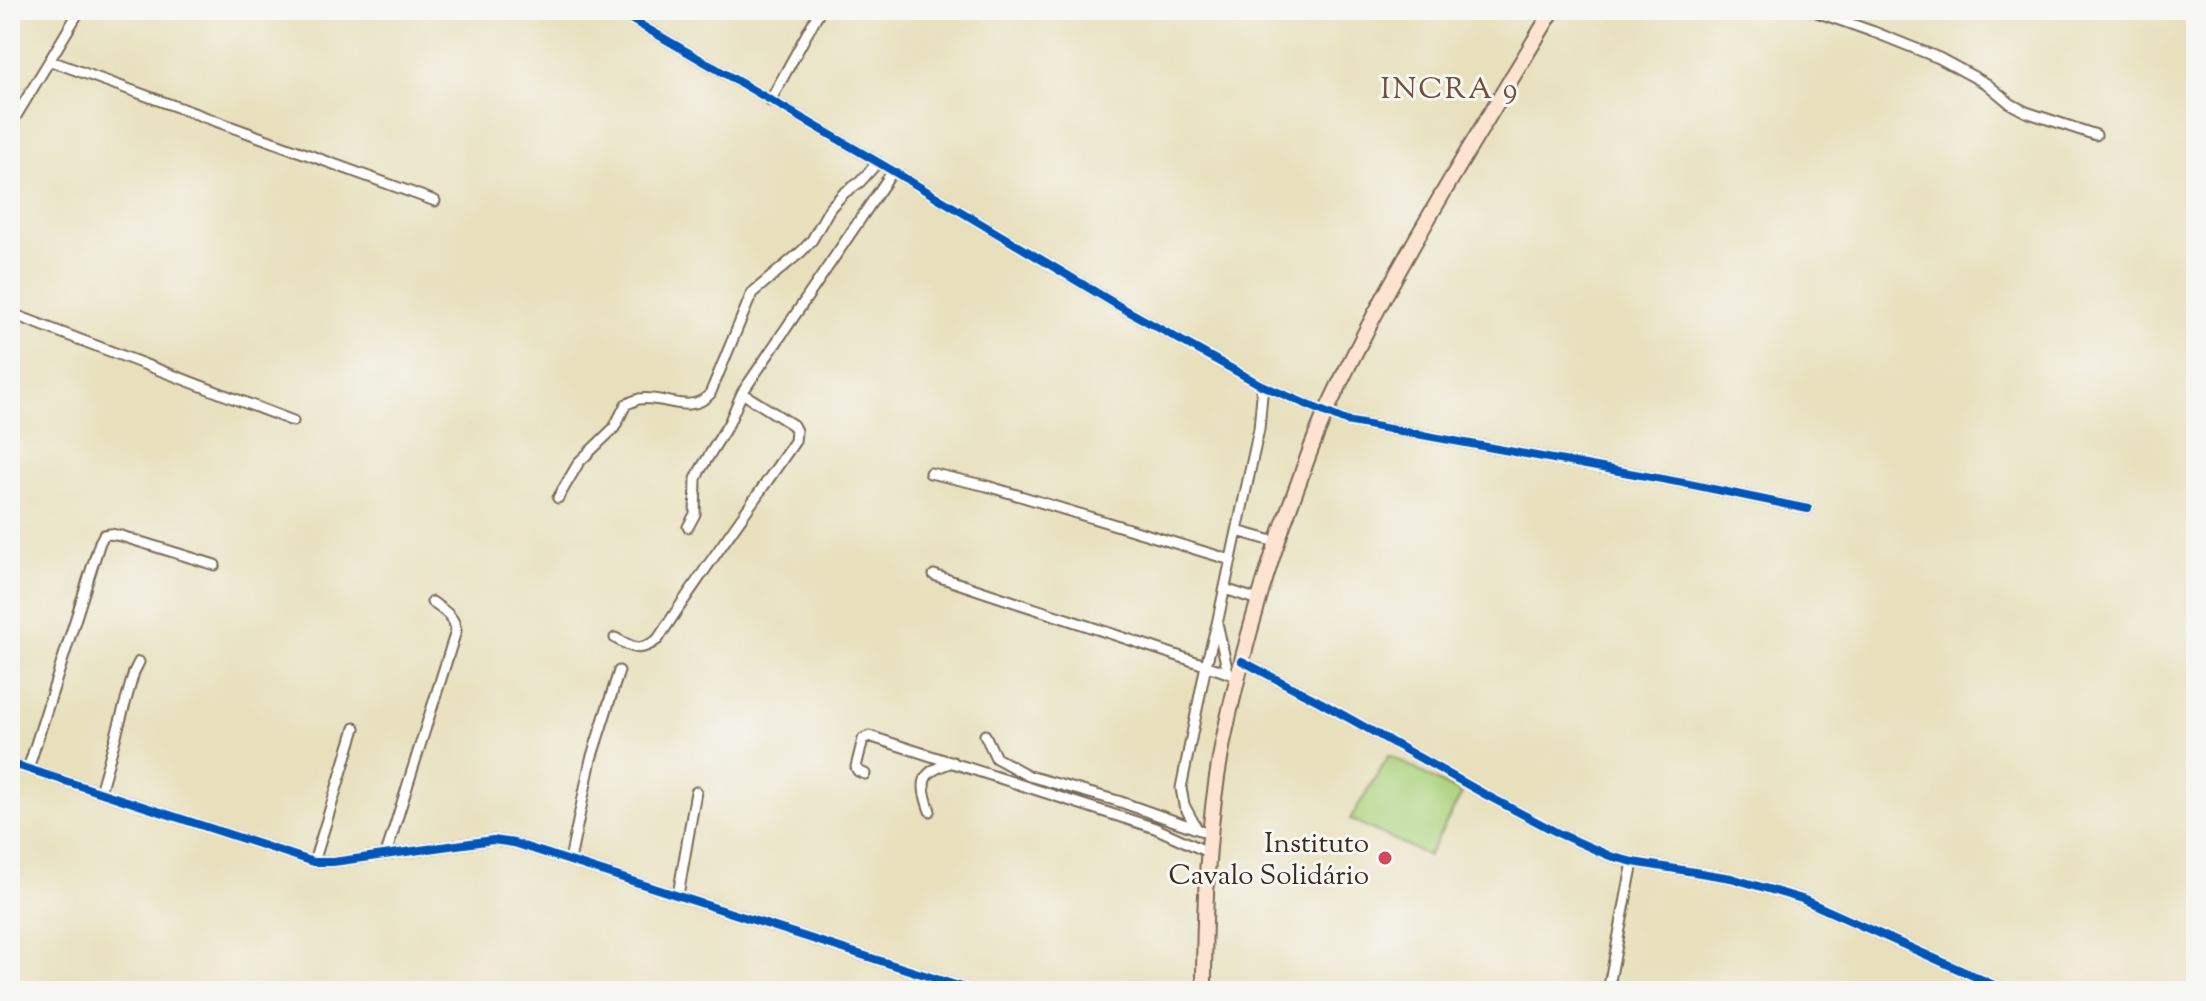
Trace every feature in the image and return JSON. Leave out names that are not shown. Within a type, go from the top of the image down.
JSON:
[{"type":"main road","points":[[1204,991],[1204,917],[1210,853],[1205,832],[1217,787],[1234,675],[1242,661],[1276,542],[1325,413],[1379,303],[1553,10]]},
{"type":"street","points":[[10,126],[80,10]]},
{"type":"street","points":[[615,10],[1119,306],[1261,385],[1325,413],[1346,421],[1808,509]]},
{"type":"street","points":[[770,101],[820,10]]},
{"type":"street","points":[[1811,10],[1939,58],[1987,84],[2026,112],[2096,135]]},
{"type":"street","points":[[51,61],[435,201]]},
{"type":"street","points":[[558,498],[579,462],[614,428],[626,404],[641,399],[696,404],[710,394],[752,293],[802,251],[830,208],[878,162]]},
{"type":"street","points":[[688,527],[695,514],[696,479],[729,423],[742,393],[893,171]]},
{"type":"street","points":[[10,313],[293,421]]},
{"type":"street","points":[[1205,832],[1184,805],[1181,788],[1259,429],[1261,385]]},
{"type":"street","points":[[615,638],[634,648],[649,646],[658,639],[795,441],[793,425],[742,393]]},
{"type":"street","points":[[930,473],[987,486],[1231,560]]},
{"type":"street","points":[[1237,531],[1276,542]]},
{"type":"street","points":[[28,769],[104,535],[121,536],[215,565]]},
{"type":"street","points":[[934,575],[1234,675]]},
{"type":"street","points":[[1225,589],[1258,600]]},
{"type":"street","points":[[386,854],[456,631],[455,622],[432,602]]},
{"type":"street","points":[[1217,624],[1234,675]]},
{"type":"street","points":[[1242,661],[1560,834],[1610,856],[1731,878],[1802,899],[2007,991]]},
{"type":"street","points":[[100,792],[139,662]]},
{"type":"street","points":[[570,860],[591,759],[619,671]]},
{"type":"street","points":[[314,862],[355,728]]},
{"type":"street","points":[[985,735],[996,758],[1029,776],[1118,801],[1205,832]]},
{"type":"street","points":[[865,774],[856,767],[862,741],[869,736],[1155,828],[1210,853]]},
{"type":"street","points":[[930,811],[924,780],[934,769],[953,762]]},
{"type":"street","points":[[10,763],[314,862],[501,840],[974,991]]},
{"type":"street","points":[[678,895],[696,792]]},
{"type":"street","points":[[1608,991],[1633,862]]},
{"type":"green space","points":[[1389,755],[1462,794],[1428,856],[1350,819]]},
{"type":"cycle path","points":[[615,10],[1119,306],[1261,385],[1346,421],[1808,509]]},
{"type":"cycle path","points":[[1242,661],[1488,796],[1610,856],[1731,878],[1802,899],[2007,991]]},
{"type":"cycle path","points":[[10,763],[314,862],[493,840],[514,843],[974,991]]},
{"type":"place","name":"Instituto Cavalo Solidário","points":[[1385,858]]},
{"type":"district","name":"INCRA 9","points":[[1450,88]]}]
